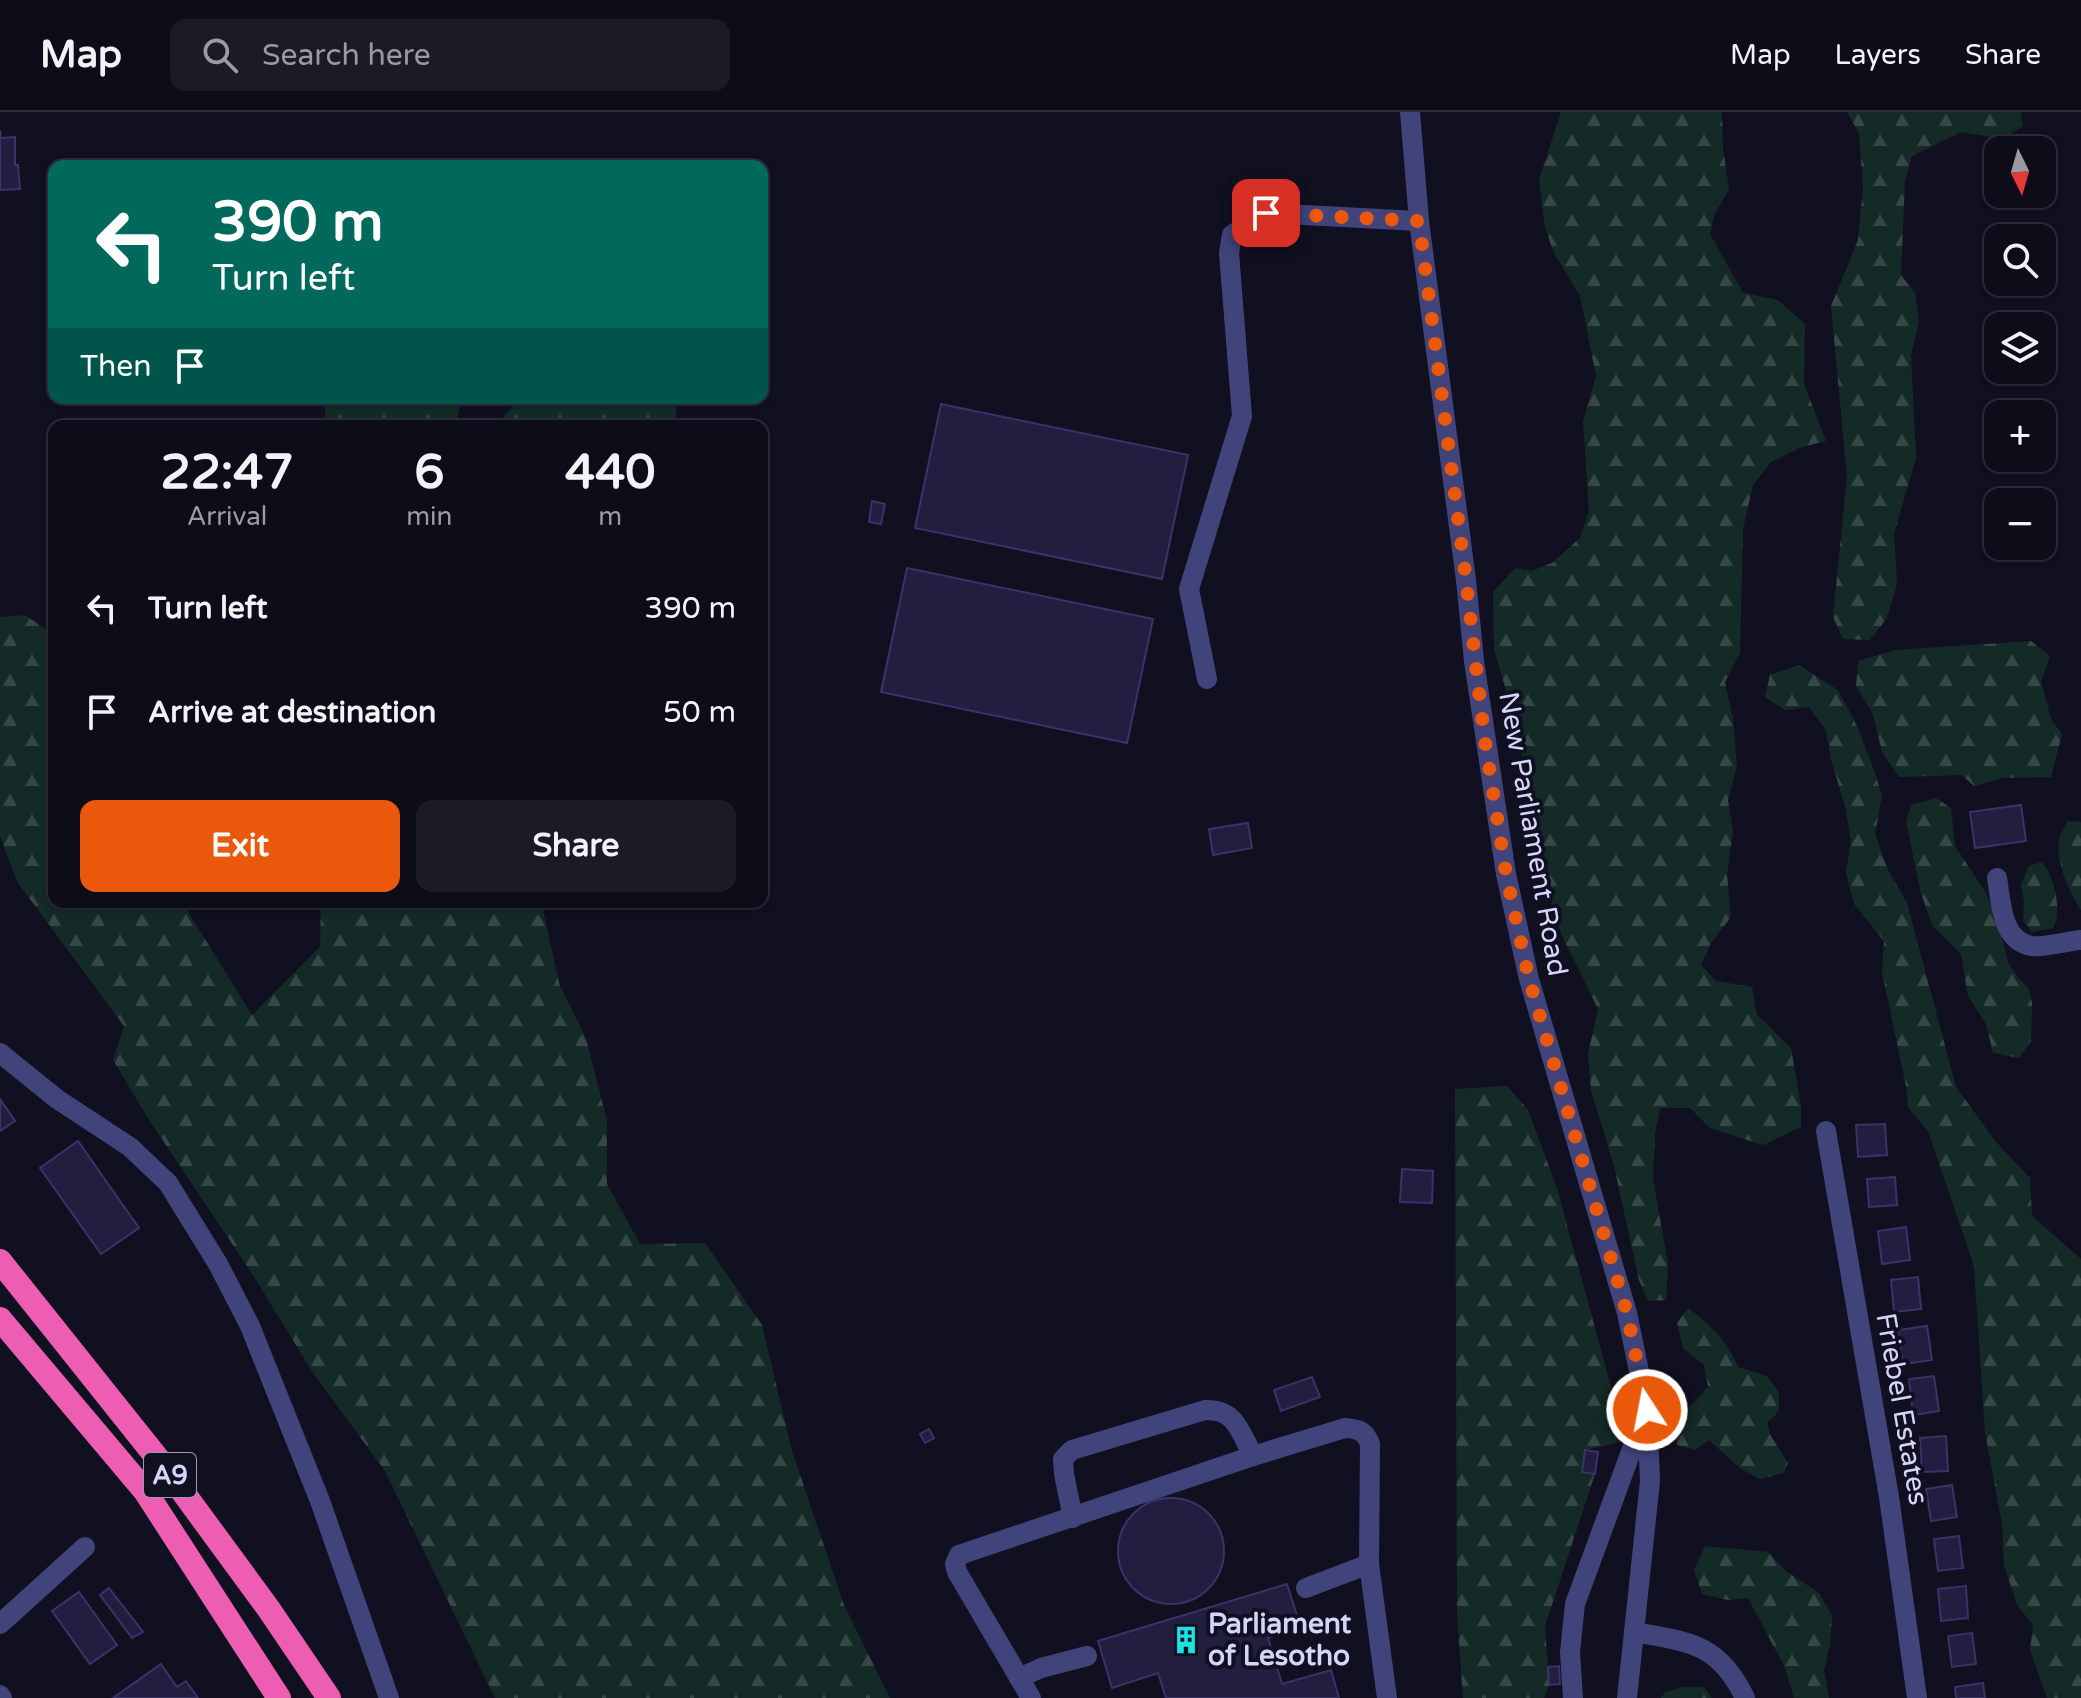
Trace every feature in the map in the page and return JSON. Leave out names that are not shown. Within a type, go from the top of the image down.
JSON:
[{"type":"highway","name":"A9","points":[[0,1261],[166,1469],[268,1608],[329,1698]]},
{"type":"highway","name":"A9","points":[[0,1319],[145,1491],[279,1698]]},
{"type":"street","name":"New Parliament Road","points":[[1410,112],[1419,221],[1482,717],[1506,874],[1529,979],[1627,1313],[1647,1410],[1650,1481],[1627,1698]]},
{"type":"street","points":[[1207,679],[1189,589],[1242,416],[1229,253],[1232,235],[1266,213],[1419,221]]},
{"type":"street","points":[[1997,878],[2003,915],[2010,934],[2030,946],[2081,940]]},
{"type":"street","points":[[0,1053],[57,1099],[130,1147],[168,1183],[218,1264],[250,1326],[320,1501],[389,1698]]},
{"type":"street","name":"Friebel Estates","points":[[1826,1131],[1889,1497],[1917,1698]]},
{"type":"street","points":[[1073,1518],[1063,1459],[1072,1450],[1205,1410],[1219,1409],[1232,1416],[1253,1456]]},
{"type":"street","points":[[1573,1698],[1570,1652],[1575,1604],[1647,1410]]},
{"type":"street","points":[[1031,1698],[957,1572],[955,1564],[959,1555],[1345,1428],[1358,1429],[1366,1434],[1370,1444],[1369,1564],[1387,1698]]},
{"type":"street","points":[[0,1624],[85,1547]]},
{"type":"street","points":[[1306,1588],[1369,1564]]},
{"type":"street","points":[[1634,1632],[1690,1643],[1715,1656],[1735,1677],[1745,1698]]},
{"type":"street","points":[[1019,1678],[1041,1668],[1087,1656]]},
{"type":"green space","points":[[1561,112],[1722,112],[1729,189],[1714,215],[1710,234],[1743,293],[1778,300],[1805,324],[1804,384],[1826,441],[1802,447],[1771,462],[1753,485],[1743,529],[1740,653],[1725,682],[1733,719],[1737,766],[1728,800],[1733,831],[1727,874],[1731,917],[1711,943],[1701,965],[1716,981],[1752,987],[1757,1015],[1791,1048],[1801,1107],[1801,1127],[1763,1145],[1710,1128],[1690,1108],[1660,1108],[1655,1133],[1653,1180],[1668,1263],[1666,1300],[1648,1301],[1639,1280],[1614,1166],[1591,1090],[1588,1054],[1598,1009],[1561,934],[1545,879],[1514,717],[1494,650],[1493,592],[1515,568],[1532,571],[1552,563],[1580,538],[1589,511],[1583,421],[1596,376],[1580,296],[1554,253],[1545,228],[1539,180]]},
{"type":"green space","points":[[1847,112],[2021,112],[2023,126],[2008,136],[1961,132],[1912,156],[1905,181],[1901,275],[1915,293],[1919,322],[1911,355],[1916,458],[1894,534],[1897,584],[1887,618],[1870,640],[1843,639],[1833,617],[1847,477],[1831,306],[1858,240],[1863,187],[1859,134]]},
{"type":"green space","points":[[325,404],[460,404],[456,420],[325,420]]},
{"type":"green space","points":[[515,404],[677,404],[675,420],[500,420]]},
{"type":"green space","points":[[25,615],[48,631],[48,908],[186,908],[252,1015],[320,947],[321,908],[542,908],[560,986],[586,1038],[607,1121],[607,1184],[640,1244],[705,1243],[762,1325],[792,1451],[844,1605],[890,1698],[495,1698],[385,1471],[313,1373],[253,1275],[149,1120],[113,1060],[124,1026],[18,883],[0,837],[0,617]]},
{"type":"green space","points":[[2031,641],[2050,656],[2041,682],[2051,719],[2062,734],[2051,777],[2003,778],[1974,786],[1962,775],[1899,777],[1882,752],[1873,714],[1856,686],[1858,661],[1894,650]]},
{"type":"green space","points":[[1799,665],[1838,690],[1871,762],[1882,795],[1875,834],[1888,870],[1907,903],[1956,1087],[1996,1142],[2030,1178],[2032,1216],[2081,1259],[2081,1698],[2047,1698],[2030,1650],[2033,1625],[2017,1605],[2004,1565],[2002,1524],[1985,1432],[1974,1266],[1928,1131],[1908,1107],[1882,972],[1884,941],[1854,904],[1846,872],[1851,840],[1826,730],[1809,707],[1785,710],[1765,697],[1770,675]]},
{"type":"green space","points":[[1936,798],[1951,808],[1955,846],[1986,893],[1998,922],[2008,962],[2029,989],[2032,1003],[2031,1041],[2019,1058],[1993,1053],[1986,1024],[1968,996],[1961,954],[1932,925],[1921,893],[1906,822],[1911,805]]},
{"type":"green space","points":[[2067,821],[2081,822],[2081,910],[2068,886],[2059,858],[2059,840]]},
{"type":"green space","points":[[2042,862],[2053,885],[2057,904],[2056,921],[2053,928],[2032,932],[2023,921],[2021,885],[2029,866]]},
{"type":"green space","points":[[1507,1086],[1528,1110],[1557,1188],[1610,1383],[1620,1442],[1585,1450],[1582,1472],[1595,1474],[1545,1626],[1549,1685],[1544,1698],[1463,1698],[1457,1614],[1455,1089]]},
{"type":"green space","points":[[1688,1308],[1718,1334],[1738,1367],[1767,1376],[1779,1392],[1779,1411],[1767,1423],[1771,1436],[1788,1463],[1784,1473],[1759,1479],[1740,1468],[1709,1440],[1695,1450],[1677,1445],[1675,1423],[1708,1387],[1704,1365],[1683,1348],[1677,1323]]},
{"type":"green space","points":[[1705,1546],[1768,1552],[1786,1571],[1819,1593],[1832,1615],[1824,1671],[1829,1698],[1794,1698],[1785,1668],[1748,1598],[1728,1600],[1702,1594],[1694,1570]]},
{"type":"green space","points":[[1684,1687],[1704,1687],[1712,1698],[1661,1698],[1665,1692]]},
{"type":"building","points":[[0,130],[1,138],[15,137],[15,165],[18,165],[20,189],[0,190]]},
{"type":"building","points":[[941,404],[1188,455],[1162,579],[915,528]]},
{"type":"building","points":[[872,501],[885,504],[881,524],[869,522]]},
{"type":"building","points":[[907,568],[1153,619],[1127,743],[881,692]]},
{"type":"building","points":[[2021,805],[2026,841],[1975,848],[1970,812]]},
{"type":"building","points":[[1248,823],[1252,848],[1213,855],[1209,829]]},
{"type":"building","points":[[0,1099],[15,1121],[0,1131]]},
{"type":"building","points":[[1885,1124],[1887,1155],[1858,1157],[1856,1125]]},
{"type":"building","points":[[78,1141],[139,1228],[101,1254],[40,1168]]},
{"type":"building","points":[[1402,1169],[1433,1171],[1432,1203],[1400,1202]]},
{"type":"building","points":[[1895,1177],[1897,1205],[1869,1207],[1867,1179]]},
{"type":"building","points":[[1906,1227],[1910,1260],[1882,1264],[1878,1231]]},
{"type":"building","points":[[1918,1277],[1921,1309],[1894,1312],[1891,1280]]},
{"type":"building","points":[[1927,1326],[1932,1360],[1903,1364],[1898,1330]]},
{"type":"building","points":[[1934,1376],[1939,1411],[1913,1415],[1909,1379]]},
{"type":"building","points":[[1312,1377],[1320,1397],[1281,1411],[1274,1390]]},
{"type":"building","points":[[929,1429],[934,1438],[925,1443],[920,1434]]},
{"type":"building","points":[[1946,1436],[1948,1471],[1922,1472],[1920,1438]]},
{"type":"building","points":[[1585,1450],[1598,1452],[1595,1474],[1582,1472]]},
{"type":"building","points":[[1952,1485],[1957,1517],[1931,1521],[1926,1489]]},
{"type":"building","points":[[1171,1498],[1191,1502],[1209,1513],[1220,1531],[1224,1551],[1220,1571],[1209,1589],[1191,1600],[1171,1604],[1151,1600],[1133,1589],[1122,1571],[1118,1551],[1122,1531],[1133,1513],[1151,1502]]},
{"type":"building","points":[[1959,1536],[1963,1568],[1938,1571],[1934,1539]]},
{"type":"building","name":"Parliament of Lesotho","points":[[1287,1584],[1301,1628],[1268,1638],[1282,1684],[1331,1670],[1339,1698],[1166,1698],[1158,1673],[1112,1688],[1098,1641]]},
{"type":"building","points":[[1966,1586],[1968,1618],[1941,1621],[1938,1589]]},
{"type":"building","points":[[109,1588],[143,1632],[132,1638],[100,1595]]},
{"type":"building","points":[[79,1592],[117,1645],[90,1664],[52,1611]]},
{"type":"building","points":[[1972,1633],[1976,1664],[1952,1667],[1948,1636]]},
{"type":"building","points":[[161,1664],[177,1687],[186,1681],[198,1698],[113,1698]]},
{"type":"building","points":[[1559,1666],[1560,1684],[1549,1685],[1548,1667]]},
{"type":"building","points":[[1983,1683],[1985,1698],[1956,1698],[1955,1687]]},
{"type":"place","name":"Parliament of Lesotho","points":[[1186,1640]]},
{"type":"route","points":[[1266,213],[1419,221],[1474,661],[1506,874],[1529,979],[1627,1313],[1647,1410]]}]
